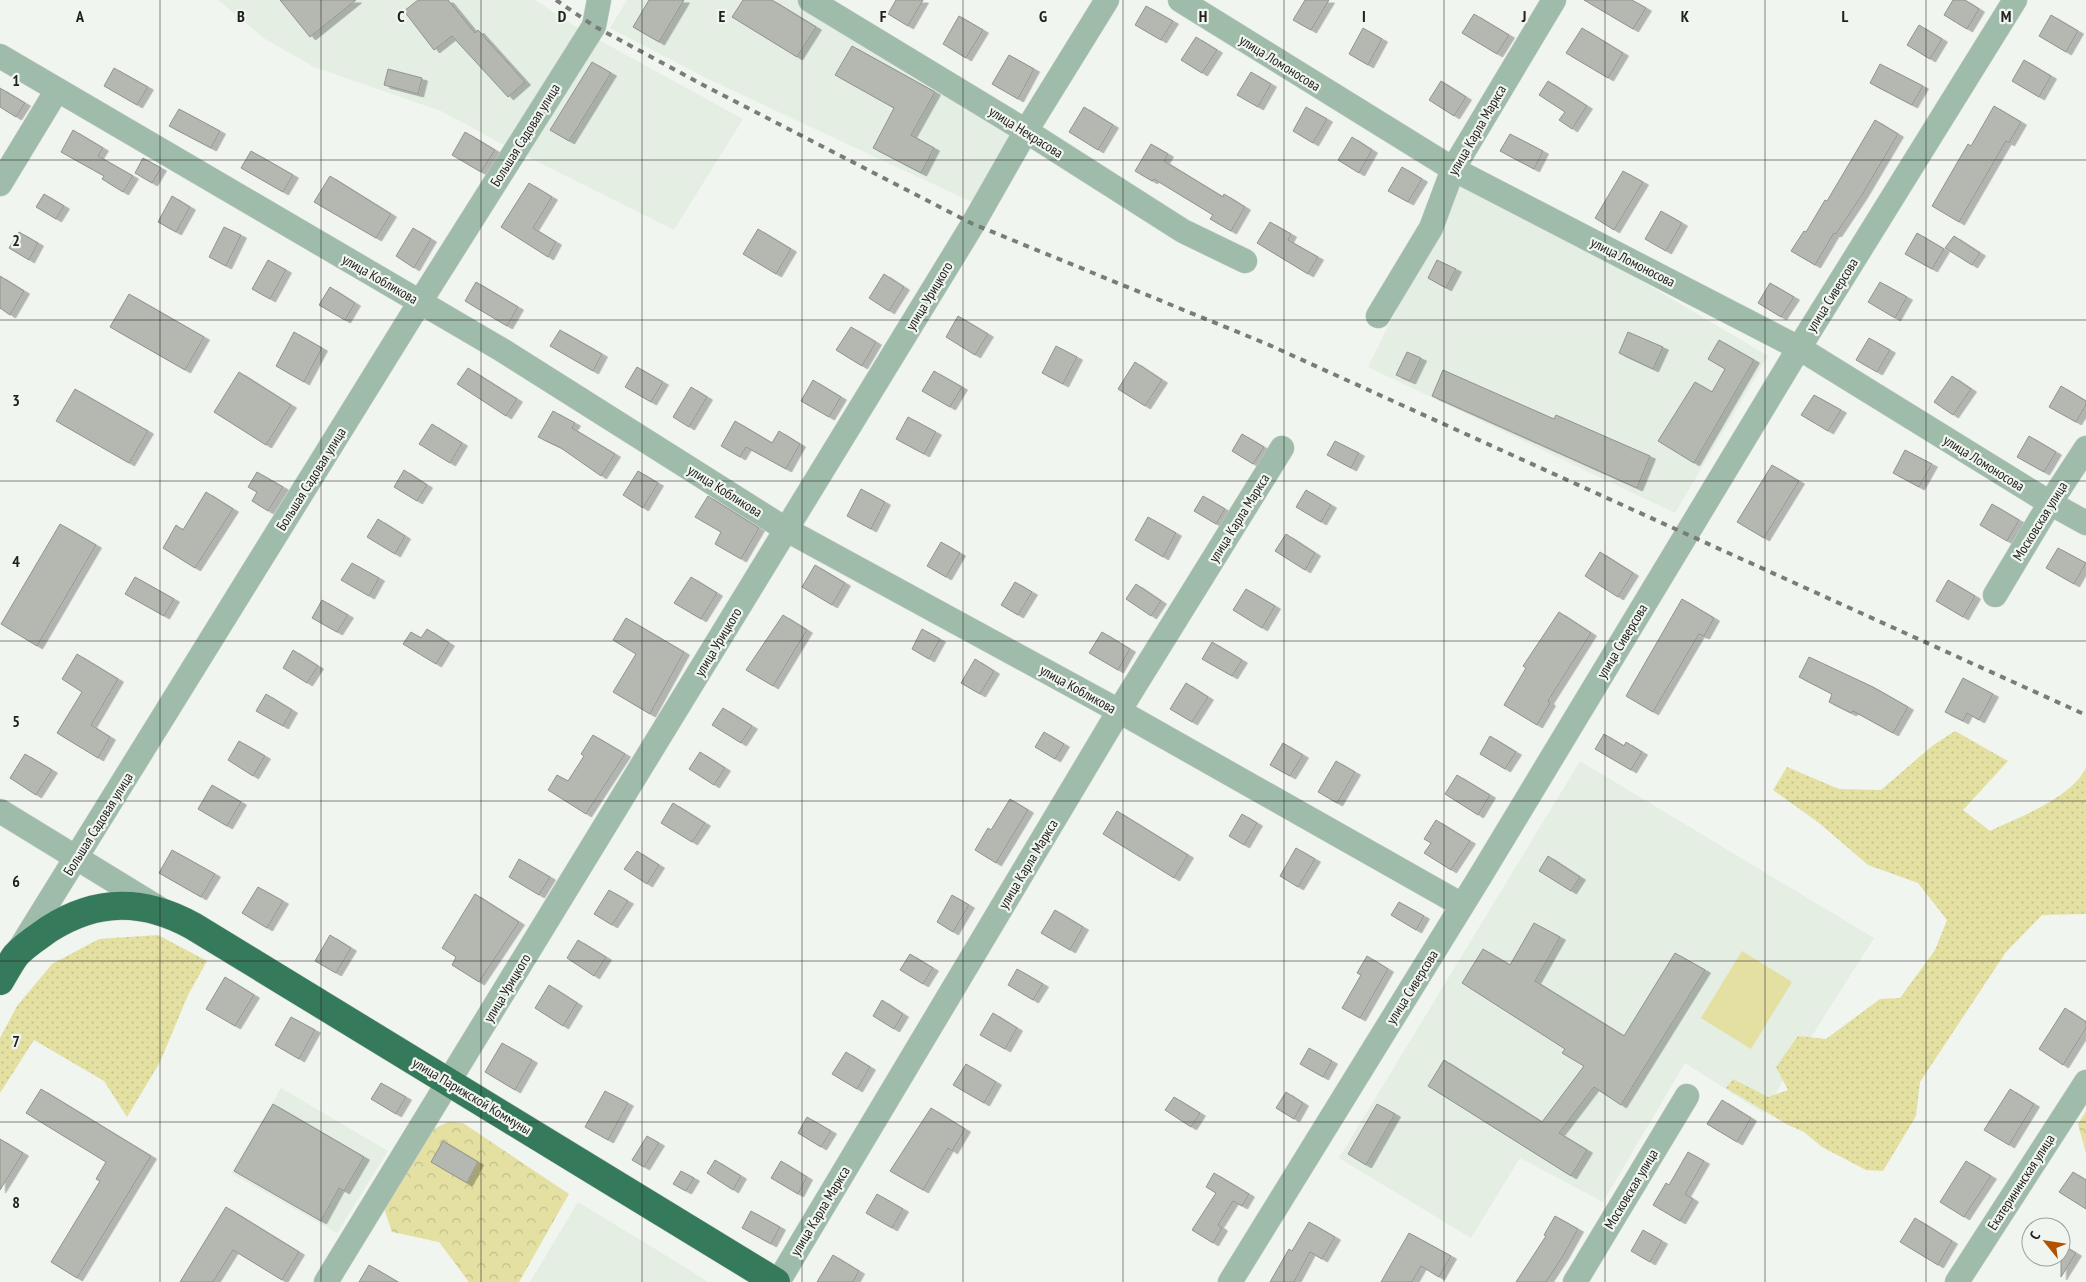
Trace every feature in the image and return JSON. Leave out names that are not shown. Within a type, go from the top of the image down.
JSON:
[{"type":"highway","name":"улица Парижской Коммуны","points":[[89,910],[110,906],[132,906],[167,913],[193,926],[777,1282]]},
{"type":"highway","name":"Большая Садовая улица","points":[[0,981],[15,956],[53,927],[89,910]]},
{"type":"street","name":"Большая Садовая улица","points":[[15,956],[420,302],[594,26],[599,0]]},
{"type":"street","name":"улица Некрасова","points":[[810,0],[1026,131],[1183,231],[1245,261]]},
{"type":"street","name":"улица Урицкого","points":[[326,1282],[787,530],[973,224],[1026,131],[1107,0]]},
{"type":"street","name":"улица Ломоносова","points":[[1180,0],[1453,170],[1799,348],[2050,504],[2086,523]]},
{"type":"street","name":"улица Карла Маркса","points":[[1378,316],[1431,228],[1453,170],[1554,0]]},
{"type":"street","name":"улица Сиверсова","points":[[1230,1282],[1462,906],[1799,348],[2015,0]]},
{"type":"street","name":"улица Кобликова","points":[[0,56],[502,350],[787,530],[1119,712],[1462,906]]},
{"type":"street","points":[[0,184],[57,90]]},
{"type":"street","name":"улица Карла Маркса","points":[[777,1282],[1119,712],[1282,448]]},
{"type":"street","name":"Московская улица","points":[[1995,595],[2086,448]]},
{"type":"street","name":"улица Парижской Коммуны","points":[[0,810],[167,913]]},
{"type":"street","name":"Екатерининская улица","points":[[1957,1282],[2086,1082]]},
{"type":"street","name":"Московская улица","points":[[1575,1282],[1687,1096]]},
{"type":"shaded area","points":[[218,0],[535,0],[579,29],[743,119],[674,230],[504,145],[441,111],[314,67],[265,39]]},
{"type":"shaded area","points":[[627,0],[798,0],[1019,132],[976,204],[706,78],[610,28]]},
{"type":"shaded area","points":[[1463,175],[1768,356],[1675,513],[1368,367]]},
{"type":"shaded area","points":[[1580,761],[1874,938],[1763,1113],[1685,1063],[1603,1202],[1520,1158],[1471,1238],[1339,1158]]},
{"type":"shaded area","points":[[281,1088],[388,1151],[337,1233],[231,1173]]},
{"type":"shaded area","points":[[578,1202],[688,1269],[708,1282],[530,1282]]},
{"type":"green space","points":[[1955,731],[2008,761],[1963,810],[1990,831],[2044,806],[2069,789],[2086,768],[2086,914],[2042,915],[2006,952],[1920,1082],[1916,1116],[1883,1171],[1866,1170],[1822,1147],[1804,1132],[1788,1125],[1726,1088],[1733,1079],[1768,1097],[1788,1090],[1776,1067],[1798,1036],[1826,1039],[1880,999],[1900,998],[1935,950],[1947,920],[1918,883],[1868,865],[1819,823],[1773,790],[1787,767],[1839,789],[1881,790],[1932,746]]},
{"type":"green space","points":[[158,935],[207,961],[188,995],[160,1062],[127,1117],[104,1081],[34,1040],[0,1093],[0,1038],[17,1006],[52,964],[99,939]]},
{"type":"green space","points":[[1742,951],[1792,982],[1751,1049],[1701,1018]]},
{"type":"green space","points":[[2086,1111],[2086,1154],[2078,1124]]},
{"type":"green space","points":[[448,1122],[463,1123],[569,1194],[519,1282],[469,1282],[439,1242],[392,1232],[383,1206],[429,1131]]},
{"type":"building","points":[[280,0],[356,0],[310,37]]},
{"type":"building","points":[[418,0],[448,0],[475,33],[478,30],[525,82],[508,97],[452,36],[434,50],[404,11]]},
{"type":"building","points":[[649,0],[684,0],[659,42],[633,27]]},
{"type":"building","points":[[743,0],[772,0],[816,27],[797,57],[732,17]]},
{"type":"building","points":[[896,0],[923,0],[908,26],[888,14]]},
{"type":"building","points":[[1305,0],[1329,0],[1311,30],[1293,20]]},
{"type":"building","points":[[1584,0],[1632,0],[1646,8],[1633,29]]},
{"type":"building","points":[[1953,0],[1965,0],[1979,9],[1967,29],[1944,15]]},
{"type":"building","points":[[1146,6],[1173,21],[1161,40],[1135,25]]},
{"type":"building","points":[[1474,14],[1509,35],[1497,54],[1462,33]]},
{"type":"building","points":[[2051,15],[2078,31],[2066,52],[2039,36]]},
{"type":"building","points":[[959,16],[983,30],[966,58],[943,44]]},
{"type":"building","points":[[1919,25],[1942,39],[1930,59],[1907,45]]},
{"type":"building","points":[[1363,28],[1382,39],[1368,65],[1349,54]]},
{"type":"building","points":[[1582,28],[1623,53],[1608,78],[1566,53]]},
{"type":"building","points":[[1196,37],[1217,50],[1202,73],[1181,60]]},
{"type":"building","points":[[852,46],[935,92],[911,135],[934,148],[921,173],[873,148],[894,108],[835,75]]},
{"type":"building","points":[[1009,55],[1034,69],[1018,99],[992,84]]},
{"type":"building","points":[[2024,60],[2051,76],[2039,97],[2012,81]]},
{"type":"building","points":[[592,62],[611,73],[569,141],[550,130]]},
{"type":"building","points":[[1880,64],[1923,86],[1912,105],[1870,83]]},
{"type":"building","points":[[114,68],[148,87],[137,105],[104,86]]},
{"type":"building","points":[[388,69],[422,78],[418,94],[384,85]]},
{"type":"building","points":[[1251,72],[1271,84],[1258,107],[1237,95]]},
{"type":"building","points":[[1441,81],[1466,97],[1454,116],[1429,100]]},
{"type":"building","points":[[1548,81],[1587,106],[1572,129],[1559,120],[1565,112],[1539,95]]},
{"type":"building","points":[[0,88],[25,103],[16,117],[0,107]]},
{"type":"building","points":[[1994,106],[2021,122],[2009,143],[2006,141],[1959,222],[1932,206],[1968,144],[1971,146]]},
{"type":"building","points":[[1084,107],[1113,125],[1098,150],[1069,132]]},
{"type":"building","points":[[1306,107],[1327,119],[1313,143],[1293,131]]},
{"type":"building","points":[[179,109],[220,131],[211,148],[169,126]]},
{"type":"building","points":[[1875,120],[1898,134],[1862,195],[1836,234],[1834,233],[1815,265],[1791,251],[1804,231],[1806,232],[1825,200],[1827,201]]},
{"type":"building","points":[[73,130],[103,148],[98,156],[133,176],[123,192],[102,179],[104,176],[61,152]]},
{"type":"building","points":[[465,132],[495,150],[481,172],[452,155]]},
{"type":"building","points":[[1510,134],[1543,151],[1534,169],[1500,151]]},
{"type":"building","points":[[1352,137],[1372,150],[1359,173],[1338,160]]},
{"type":"building","points":[[1151,144],[1168,154],[1164,161],[1223,197],[1224,194],[1245,207],[1231,231],[1210,219],[1213,215],[1154,179],[1152,181],[1135,171]]},
{"type":"building","points":[[251,151],[293,175],[283,192],[241,168]]},
{"type":"building","points":[[143,158],[161,168],[152,183],[135,173]]},
{"type":"building","points":[[1402,167],[1422,179],[1408,202],[1388,191]]},
{"type":"building","points":[[1623,171],[1643,182],[1614,230],[1595,218]]},
{"type":"building","points":[[330,176],[391,214],[376,238],[314,202]]},
{"type":"building","points":[[529,183],[552,197],[533,228],[556,242],[548,257],[501,227]]},
{"type":"building","points":[[44,194],[64,206],[56,219],[36,207]]},
{"type":"building","points":[[172,196],[190,207],[176,232],[158,222]]},
{"type":"building","points":[[1661,211],[1682,223],[1666,251],[1645,239]]},
{"type":"building","points":[[1270,222],[1291,234],[1288,240],[1318,257],[1308,274],[1257,243]]},
{"type":"building","points":[[224,227],[241,235],[226,266],[209,257]]},
{"type":"building","points":[[413,228],[431,239],[414,268],[396,256]]},
{"type":"building","points":[[758,229],[791,249],[776,274],[743,254]]},
{"type":"building","points":[[19,232],[38,243],[29,260],[9,248]]},
{"type":"building","points":[[1917,233],[1944,249],[1932,269],[1905,254]]},
{"type":"building","points":[[1954,236],[1980,253],[1972,265],[1945,248]]},
{"type":"building","points":[[268,260],[286,270],[270,299],[252,289]]},
{"type":"building","points":[[1437,260],[1456,269],[1446,288],[1428,278]]},
{"type":"building","points":[[884,274],[904,287],[889,311],[869,298]]},
{"type":"building","points":[[0,276],[24,291],[10,315],[0,308]]},
{"type":"building","points":[[476,282],[518,307],[507,326],[465,301]]},
{"type":"building","points":[[1880,282],[1907,297],[1895,318],[1868,302]]},
{"type":"building","points":[[1770,283],[1794,297],[1781,317],[1758,303]]},
{"type":"building","points":[[330,287],[355,303],[345,320],[319,305]]},
{"type":"building","points":[[129,294],[204,337],[185,370],[110,327]]},
{"type":"building","points":[[958,316],[988,334],[975,355],[946,337]]},
{"type":"building","points":[[851,327],[876,342],[862,366],[836,350]]},
{"type":"building","points":[[560,330],[602,354],[593,371],[550,346]]},
{"type":"building","points":[[294,332],[322,348],[304,382],[276,366]]},
{"type":"building","points":[[1628,332],[1663,347],[1653,369],[1619,353]]},
{"type":"building","points":[[1869,338],[1890,350],[1877,372],[1856,360]]},
{"type":"building","points":[[1719,340],[1754,360],[1694,463],[1658,441],[1695,382],[1712,392],[1725,369],[1708,359]]},
{"type":"building","points":[[1056,346],[1077,357],[1063,384],[1042,373]]},
{"type":"building","points":[[1407,352],[1421,358],[1410,381],[1396,375]]},
{"type":"building","points":[[1135,362],[1162,380],[1145,406],[1118,389]]},
{"type":"building","points":[[637,367],[663,382],[651,402],[625,387]]},
{"type":"building","points":[[468,368],[517,399],[506,416],[457,384]]},
{"type":"building","points":[[1443,370],[1554,419],[1556,415],[1650,456],[1637,488],[1432,396]]},
{"type":"building","points":[[934,371],[962,387],[950,407],[922,391]]},
{"type":"building","points":[[239,372],[291,405],[266,445],[214,412]]},
{"type":"building","points":[[1952,376],[1971,389],[1953,415],[1934,402]]},
{"type":"building","points":[[813,380],[841,397],[829,417],[801,401]]},
{"type":"building","points":[[2061,386],[2086,401],[2086,405],[2076,422],[2049,407]]},
{"type":"building","points":[[691,387],[707,397],[689,427],[673,417]]},
{"type":"building","points":[[75,389],[148,431],[129,463],[56,421]]},
{"type":"building","points":[[1814,395],[1841,410],[1828,431],[1801,415]]},
{"type":"building","points":[[553,411],[575,423],[572,428],[615,454],[601,476],[561,448],[538,437]]},
{"type":"building","points":[[908,417],[936,432],[924,454],[896,439]]},
{"type":"building","points":[[735,421],[772,443],[779,431],[800,444],[786,469],[746,447],[740,457],[721,446]]},
{"type":"building","points":[[432,424],[462,443],[450,463],[419,444]]},
{"type":"building","points":[[1242,434],[1264,447],[1253,464],[1232,451]]},
{"type":"building","points":[[2029,436],[2056,452],[2044,472],[2017,457]]},
{"type":"building","points":[[1335,441],[1359,453],[1351,468],[1327,455]]},
{"type":"building","points":[[1905,450],[1932,464],[1919,487],[1893,473]]},
{"type":"building","points":[[1772,465],[1799,481],[1764,538],[1737,522]]},
{"type":"building","points":[[404,470],[427,485],[417,501],[394,487]]},
{"type":"building","points":[[638,471],[658,483],[643,508],[623,495]]},
{"type":"building","points":[[257,472],[283,487],[268,511],[252,501],[257,492],[248,487]]},
{"type":"building","points":[[861,489],[885,502],[871,529],[847,516]]},
{"type":"building","points":[[1306,490],[1331,505],[1321,522],[1296,507]]},
{"type":"building","points":[[206,492],[233,509],[195,568],[163,548],[176,525],[183,530]]},
{"type":"building","points":[[708,496],[759,528],[741,559],[715,544],[721,532],[695,517]]},
{"type":"building","points":[[1203,496],[1225,509],[1216,524],[1194,511]]},
{"type":"building","points":[[1992,504],[2019,520],[2007,541],[1980,525]]},
{"type":"building","points":[[1148,517],[1176,533],[1163,557],[1135,540]]},
{"type":"building","points":[[378,519],[405,536],[395,554],[367,537]]},
{"type":"building","points":[[60,524],[96,545],[37,646],[1,624]]},
{"type":"building","points":[[1286,534],[1315,553],[1305,570],[1275,551]]},
{"type":"building","points":[[941,542],[960,553],[946,577],[927,566]]},
{"type":"building","points":[[2058,548],[2086,563],[2074,584],[2046,568]]},
{"type":"building","points":[[1600,552],[1633,573],[1618,597],[1585,576]]},
{"type":"building","points":[[352,563],[379,578],[369,596],[341,580]]},
{"type":"building","points":[[815,565],[845,583],[832,605],[802,587]]},
{"type":"building","points":[[135,577],[174,599],[164,616],[125,594]]},
{"type":"building","points":[[691,577],[717,593],[701,619],[674,603]]},
{"type":"building","points":[[1948,580],[1975,596],[1963,617],[1936,601]]},
{"type":"building","points":[[1015,582],[1032,592],[1018,615],[1001,605]]},
{"type":"building","points":[[1136,584],[1161,601],[1151,616],[1126,599]]},
{"type":"building","points":[[1246,589],[1275,606],[1262,628],[1233,610]]},
{"type":"building","points":[[1682,599],[1714,618],[1704,636],[1699,634],[1653,712],[1626,696]]},
{"type":"building","points":[[322,600],[348,615],[337,632],[312,618]]},
{"type":"building","points":[[1559,612],[1591,633],[1548,701],[1550,703],[1537,725],[1504,705],[1526,668],[1523,666]]},
{"type":"building","points":[[783,615],[807,630],[773,686],[746,670]]},
{"type":"building","points":[[626,618],[684,652],[650,714],[613,692],[636,654],[613,640]]},
{"type":"building","points":[[427,629],[449,643],[436,664],[403,644],[411,632],[421,638]]},
{"type":"building","points":[[922,629],[940,639],[929,659],[912,649]]},
{"type":"building","points":[[1102,632],[1130,649],[1118,670],[1089,653]]},
{"type":"building","points":[[1212,642],[1242,660],[1232,676],[1202,659]]},
{"type":"building","points":[[293,650],[318,666],[307,683],[283,668]]},
{"type":"building","points":[[77,654],[118,679],[91,725],[110,737],[98,758],[57,733],[82,692],[62,679]]},
{"type":"building","points":[[1809,657],[1873,687],[1908,707],[1893,733],[1853,711],[1851,713],[1829,702],[1832,694],[1799,677]]},
{"type":"building","points":[[975,659],[994,671],[980,694],[961,683]]},
{"type":"building","points":[[1963,678],[1993,694],[1979,720],[1967,713],[1963,721],[1945,712]]},
{"type":"building","points":[[1186,683],[1208,697],[1192,722],[1170,709]]},
{"type":"building","points":[[266,694],[292,710],[283,726],[256,711]]},
{"type":"building","points":[[723,708],[752,726],[741,743],[712,725]]},
{"type":"building","points":[[1044,732],[1064,744],[1055,759],[1035,747]]},
{"type":"building","points":[[1604,734],[1624,746],[1626,742],[1642,752],[1631,770],[1595,749]]},
{"type":"building","points":[[593,735],[625,754],[586,814],[548,790],[557,775],[568,781],[584,756],[581,754]]},
{"type":"building","points":[[1490,736],[1516,752],[1505,769],[1480,754]]},
{"type":"building","points":[[239,741],[265,756],[253,776],[228,760]]},
{"type":"building","points":[[1283,743],[1303,755],[1290,776],[1270,765]]},
{"type":"building","points":[[700,752],[725,768],[714,785],[689,769]]},
{"type":"building","points":[[25,754],[52,770],[36,795],[10,778]]},
{"type":"building","points":[[1336,761],[1355,772],[1337,803],[1318,792]]},
{"type":"building","points":[[1457,775],[1490,795],[1478,815],[1445,794]]},
{"type":"building","points":[[212,785],[241,802],[227,826],[198,809]]},
{"type":"building","points":[[1010,799],[1028,810],[996,863],[975,850],[988,828],[991,830]]},
{"type":"building","points":[[673,803],[705,823],[692,842],[661,823]]},
{"type":"building","points":[[1117,811],[1188,855],[1174,878],[1103,834]]},
{"type":"building","points":[[1242,814],[1257,823],[1244,845],[1229,836]]},
{"type":"building","points":[[1436,820],[1470,841],[1451,870],[1424,853],[1431,843],[1424,839]]},
{"type":"building","points":[[1296,848],[1315,859],[1298,887],[1280,876]]},
{"type":"building","points":[[172,850],[215,874],[201,897],[159,873]]},
{"type":"building","points":[[637,851],[659,865],[647,884],[624,869]]},
{"type":"building","points":[[1548,856],[1580,877],[1571,891],[1539,871]]},
{"type":"building","points":[[519,859],[550,877],[539,895],[509,877]]},
{"type":"building","points":[[258,887],[283,901],[267,928],[242,913]]},
{"type":"building","points":[[609,890],[628,901],[612,925],[594,914]]},
{"type":"building","points":[[475,894],[519,922],[479,982],[452,965],[456,957],[442,948]]},
{"type":"building","points":[[952,895],[969,905],[953,932],[937,922]]},
{"type":"building","points":[[1399,902],[1424,916],[1416,930],[1391,915]]},
{"type":"building","points":[[1055,910],[1083,927],[1070,950],[1041,933]]},
{"type":"building","points":[[1534,923],[1560,937],[1535,981],[1624,1036],[1675,953],[1705,970],[1621,1105],[1594,1087],[1559,1133],[1587,1150],[1571,1176],[1428,1086],[1444,1060],[1542,1122],[1584,1066],[1562,1053],[1565,1049],[1462,983],[1483,949],[1510,965]]},
{"type":"building","points":[[330,935],[351,948],[336,973],[315,961]]},
{"type":"building","points":[[578,940],[606,957],[594,976],[567,958]]},
{"type":"building","points":[[910,954],[933,968],[923,984],[900,970]]},
{"type":"building","points":[[1367,956],[1388,969],[1360,1018],[1342,1008],[1361,975],[1357,973]]},
{"type":"building","points":[[1017,969],[1043,984],[1033,1000],[1008,985]]},
{"type":"building","points":[[225,977],[254,995],[235,1026],[206,1009]]},
{"type":"building","points":[[549,985],[577,1003],[563,1026],[535,1008]]},
{"type":"building","points":[[882,1000],[903,1014],[894,1029],[873,1016]]},
{"type":"building","points":[[2065,1008],[2086,1022],[2086,1028],[2063,1065],[2039,1049]]},
{"type":"building","points":[[993,1013],[1017,1028],[1005,1049],[980,1035]]},
{"type":"building","points":[[291,1017],[315,1030],[299,1059],[275,1045]]},
{"type":"building","points":[[502,1043],[532,1060],[515,1090],[485,1072]]},
{"type":"building","points":[[1309,1048],[1332,1061],[1323,1077],[1300,1064]]},
{"type":"building","points":[[846,1052],[870,1067],[857,1089],[832,1074]]},
{"type":"building","points":[[966,1064],[996,1082],[984,1103],[953,1085]]},
{"type":"building","points":[[381,1083],[406,1097],[396,1114],[371,1099]]},
{"type":"building","points":[[41,1089],[151,1156],[77,1278],[51,1262],[100,1181],[96,1179],[106,1162],[26,1113]]},
{"type":"building","points":[[2010,1089],[2034,1104],[2009,1145],[1984,1130]]},
{"type":"building","points":[[605,1091],[628,1103],[608,1140],[585,1127]]},
{"type":"building","points":[[1286,1092],[1303,1103],[1294,1119],[1276,1108]]},
{"type":"building","points":[[1174,1097],[1200,1113],[1191,1127],[1165,1110]]},
{"type":"building","points":[[1722,1100],[1751,1118],[1737,1142],[1707,1124]]},
{"type":"building","points":[[273,1104],[364,1157],[344,1191],[339,1188],[321,1221],[234,1171]]},
{"type":"building","points":[[1377,1104],[1395,1114],[1366,1165],[1348,1154]]},
{"type":"building","points":[[931,1108],[965,1129],[952,1151],[948,1148],[923,1190],[890,1171]]},
{"type":"building","points":[[807,1117],[831,1131],[821,1147],[798,1133]]},
{"type":"building","points":[[647,1136],[659,1143],[644,1167],[632,1160]]},
{"type":"building","points":[[0,1139],[23,1153],[0,1190]]},
{"type":"building","points":[[443,1141],[478,1162],[467,1183],[431,1162]]},
{"type":"building","points":[[1688,1152],[1704,1161],[1685,1194],[1693,1199],[1680,1221],[1653,1205],[1666,1183],[1669,1185]]},
{"type":"building","points":[[715,1160],[741,1176],[733,1190],[707,1173]]},
{"type":"building","points":[[781,1161],[807,1177],[798,1194],[771,1178]]},
{"type":"building","points":[[1966,1161],[1991,1176],[1964,1217],[1940,1202]]},
{"type":"building","points":[[681,1171],[694,1178],[686,1191],[673,1184]]},
{"type":"building","points":[[2073,1172],[2086,1180],[2086,1209],[2059,1192]]},
{"type":"building","points":[[1214,1173],[1249,1194],[1242,1206],[1233,1201],[1218,1225],[1222,1228],[1213,1243],[1192,1230],[1216,1193],[1206,1187]]},
{"type":"building","points":[[877,1194],[903,1209],[892,1228],[866,1213]]},
{"type":"building","points":[[226,1207],[299,1252],[282,1280],[233,1250],[213,1282],[180,1282]]},
{"type":"building","points":[[751,1211],[780,1227],[771,1244],[742,1228]]},
{"type":"building","points":[[1555,1216],[1578,1229],[1563,1256],[1546,1282],[1516,1282],[1546,1236],[1544,1235]]},
{"type":"building","points":[[1915,1218],[1952,1241],[1938,1265],[1900,1242]]},
{"type":"building","points":[[1309,1222],[1335,1237],[1322,1259],[1310,1252],[1294,1282],[1270,1282],[1289,1249],[1292,1251]]},
{"type":"building","points":[[1643,1230],[1662,1241],[1650,1262],[1631,1251]]},
{"type":"building","points":[[1409,1233],[1451,1256],[1439,1277],[1421,1266],[1412,1282],[1381,1282]]},
{"type":"building","points":[[2071,1250],[2076,1253],[2071,1261]]},
{"type":"building","points":[[833,1255],[859,1271],[853,1282],[817,1282]]},
{"type":"building","points":[[369,1265],[398,1282],[359,1282]]},
{"type":"building","points":[[2061,1267],[2067,1267],[2061,1277]]},
{"type":"railway","points":[[556,0],[594,26],[705,86],[973,224],[1267,344],[2086,715]]}]
